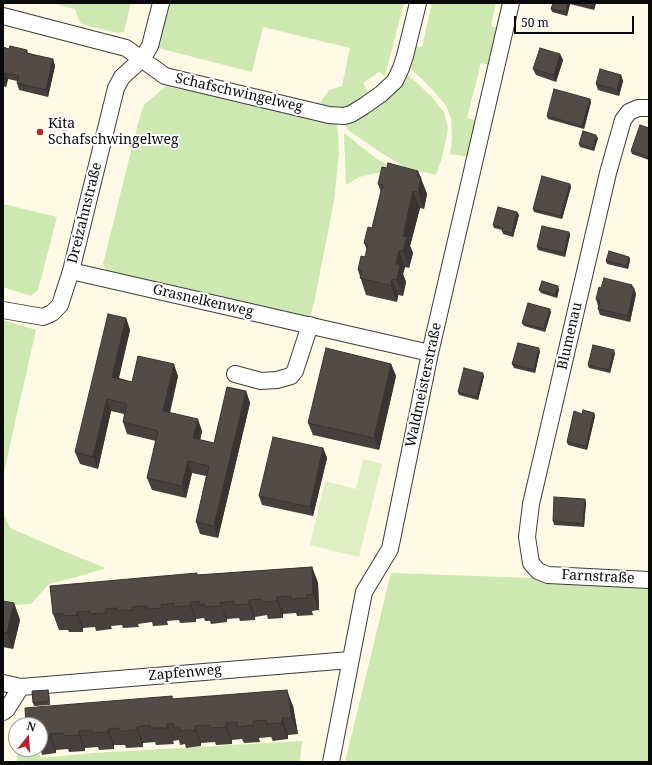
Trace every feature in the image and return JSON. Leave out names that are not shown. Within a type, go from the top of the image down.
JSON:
[{"type":"street","name":"Dreizahnstraße","points":[[71,271],[116,88],[122,77],[142,59],[150,46],[160,3]]},
{"type":"street","name":"Schafschwingelweg","points":[[3,16],[126,48],[165,76],[329,115],[344,116],[351,114],[364,106],[381,94],[395,81],[405,56],[418,3]]},
{"type":"street","name":"Waldmeisterstraße","points":[[331,762],[364,592],[390,549],[430,353],[511,3]]},
{"type":"street","name":"Blumenau","points":[[548,575],[538,571],[531,563],[527,538],[531,504],[608,173],[623,120],[629,112],[638,108],[649,108]]},
{"type":"street","name":"Grasnelkenweg","points":[[71,271],[430,353]]},
{"type":"street","points":[[3,310],[39,317],[48,315],[60,305],[71,271]]},
{"type":"street","points":[[235,374],[261,381],[277,380],[291,376],[295,371],[310,325]]},
{"type":"street","name":"Farnstraße","points":[[548,575],[649,580]]},
{"type":"street","name":"Zapfenweg","points":[[3,683],[21,687],[350,660]]},
{"type":"street","points":[[3,712],[7,709],[21,687]]},
{"type":"green space","points":[[52,3],[131,3],[124,32],[118,33],[80,23],[75,9]]},
{"type":"green space","points":[[169,3],[404,3],[385,76],[379,72],[363,83],[370,95],[346,109],[332,109],[320,103],[329,90],[342,86],[350,48],[263,27],[252,72],[158,48]]},
{"type":"green space","points":[[432,3],[496,3],[491,26],[498,28],[490,65],[481,63],[467,118],[477,121],[469,157],[450,154],[452,139],[451,119],[446,105],[424,81],[405,64],[412,46],[422,47]]},
{"type":"green space","points":[[404,71],[431,96],[444,112],[448,128],[442,158],[436,175],[407,168],[383,154],[348,130],[343,121]]},
{"type":"green space","points":[[166,86],[183,90],[185,86],[336,122],[339,153],[334,201],[314,303],[309,320],[113,274],[107,271],[103,264],[138,123],[144,105]]},
{"type":"green space","points":[[344,133],[377,159],[396,169],[359,177],[346,185]]},
{"type":"green space","points":[[3,204],[57,217],[38,290],[31,296],[3,287]]},
{"type":"green space","points":[[3,320],[36,330],[3,476]]},
{"type":"green space","points":[[363,459],[382,464],[359,557],[310,545],[325,481],[356,489]]},
{"type":"green space","points":[[3,513],[10,528],[106,568],[49,584],[31,604],[3,606]]},
{"type":"green space","points":[[391,573],[649,582],[649,762],[345,762]]},
{"type":"green space","points":[[302,741],[300,762],[17,762],[17,757],[41,758],[93,753]]},
{"type":"building","points":[[553,3],[568,3],[566,12],[551,9]]},
{"type":"building","points":[[578,3],[594,3],[593,7]]},
{"type":"building","points":[[10,46],[27,50],[26,53],[53,59],[46,90],[17,83],[19,76],[5,73],[3,80],[3,47],[9,49]]},
{"type":"building","points":[[540,48],[560,54],[554,75],[533,69]]},
{"type":"building","points":[[600,69],[621,75],[617,90],[596,84]]},
{"type":"building","points":[[554,89],[590,99],[582,126],[547,116]]},
{"type":"building","points":[[640,125],[649,128],[649,157],[631,151]]},
{"type":"building","points":[[583,131],[596,135],[593,148],[579,144]]},
{"type":"building","points":[[388,163],[418,171],[417,176],[421,177],[418,192],[413,191],[403,236],[407,237],[403,251],[399,250],[396,264],[400,265],[397,280],[392,279],[391,286],[360,278],[362,271],[358,270],[361,256],[365,257],[368,244],[364,243],[368,227],[372,228],[383,185],[378,184],[382,167],[387,168]]},
{"type":"building","points":[[542,176],[570,184],[561,216],[533,209]]},
{"type":"building","points":[[498,207],[517,212],[512,233],[502,231],[503,228],[493,225]]},
{"type":"building","points":[[542,226],[569,232],[564,253],[537,247]]},
{"type":"building","points":[[609,251],[629,257],[627,266],[606,261]]},
{"type":"building","points":[[604,278],[632,285],[630,287],[634,288],[628,316],[598,309],[600,300],[596,299],[599,287],[601,288]]},
{"type":"building","points":[[542,281],[558,286],[555,295],[539,290]]},
{"type":"building","points":[[528,303],[550,309],[544,329],[522,323]]},
{"type":"building","points":[[108,314],[126,318],[112,377],[132,382],[138,356],[174,364],[163,411],[198,419],[193,438],[214,443],[227,387],[246,391],[214,526],[196,522],[209,466],[188,461],[182,486],[147,478],[158,431],[123,422],[127,404],[107,399],[93,457],[75,452]]},
{"type":"building","points":[[518,343],[539,348],[534,370],[512,364]]},
{"type":"building","points":[[593,345],[614,350],[609,370],[588,365]]},
{"type":"building","points":[[326,348],[391,364],[374,438],[308,423]]},
{"type":"building","points":[[464,368],[483,373],[477,397],[458,392]]},
{"type":"building","points":[[583,410],[594,413],[586,446],[567,442],[574,411],[582,414]]},
{"type":"building","points":[[273,437],[323,448],[310,507],[259,496]]},
{"type":"building","points":[[554,497],[585,499],[583,524],[553,521]]},
{"type":"building","points":[[312,567],[313,594],[306,595],[307,598],[291,599],[291,596],[277,597],[277,601],[262,602],[261,599],[249,600],[249,604],[234,605],[234,601],[220,603],[221,606],[205,607],[204,604],[199,605],[199,601],[190,602],[190,606],[174,607],[174,603],[161,605],[162,608],[147,609],[147,606],[132,607],[133,610],[117,611],[117,608],[105,609],[106,613],[90,614],[90,611],[77,612],[77,615],[63,616],[63,613],[53,614],[50,586],[197,573],[197,575]]},
{"type":"building","points":[[3,601],[14,603],[7,633],[3,632]]},
{"type":"building","points":[[48,690],[49,701],[33,703],[32,691]]},
{"type":"building","points":[[287,690],[292,718],[282,718],[282,723],[267,724],[266,720],[253,721],[254,725],[237,727],[237,722],[226,723],[226,727],[210,728],[210,725],[195,726],[195,730],[180,731],[180,728],[174,728],[174,724],[167,724],[168,728],[150,728],[150,725],[137,727],[137,730],[120,731],[119,728],[108,729],[108,732],[93,733],[92,730],[79,731],[79,735],[63,736],[63,733],[50,734],[50,737],[48,737],[48,717],[26,717],[25,708],[172,696],[172,699]]},
{"type":"place","name":"Kita Schafschwingelweg","points":[[40,132]]}]
